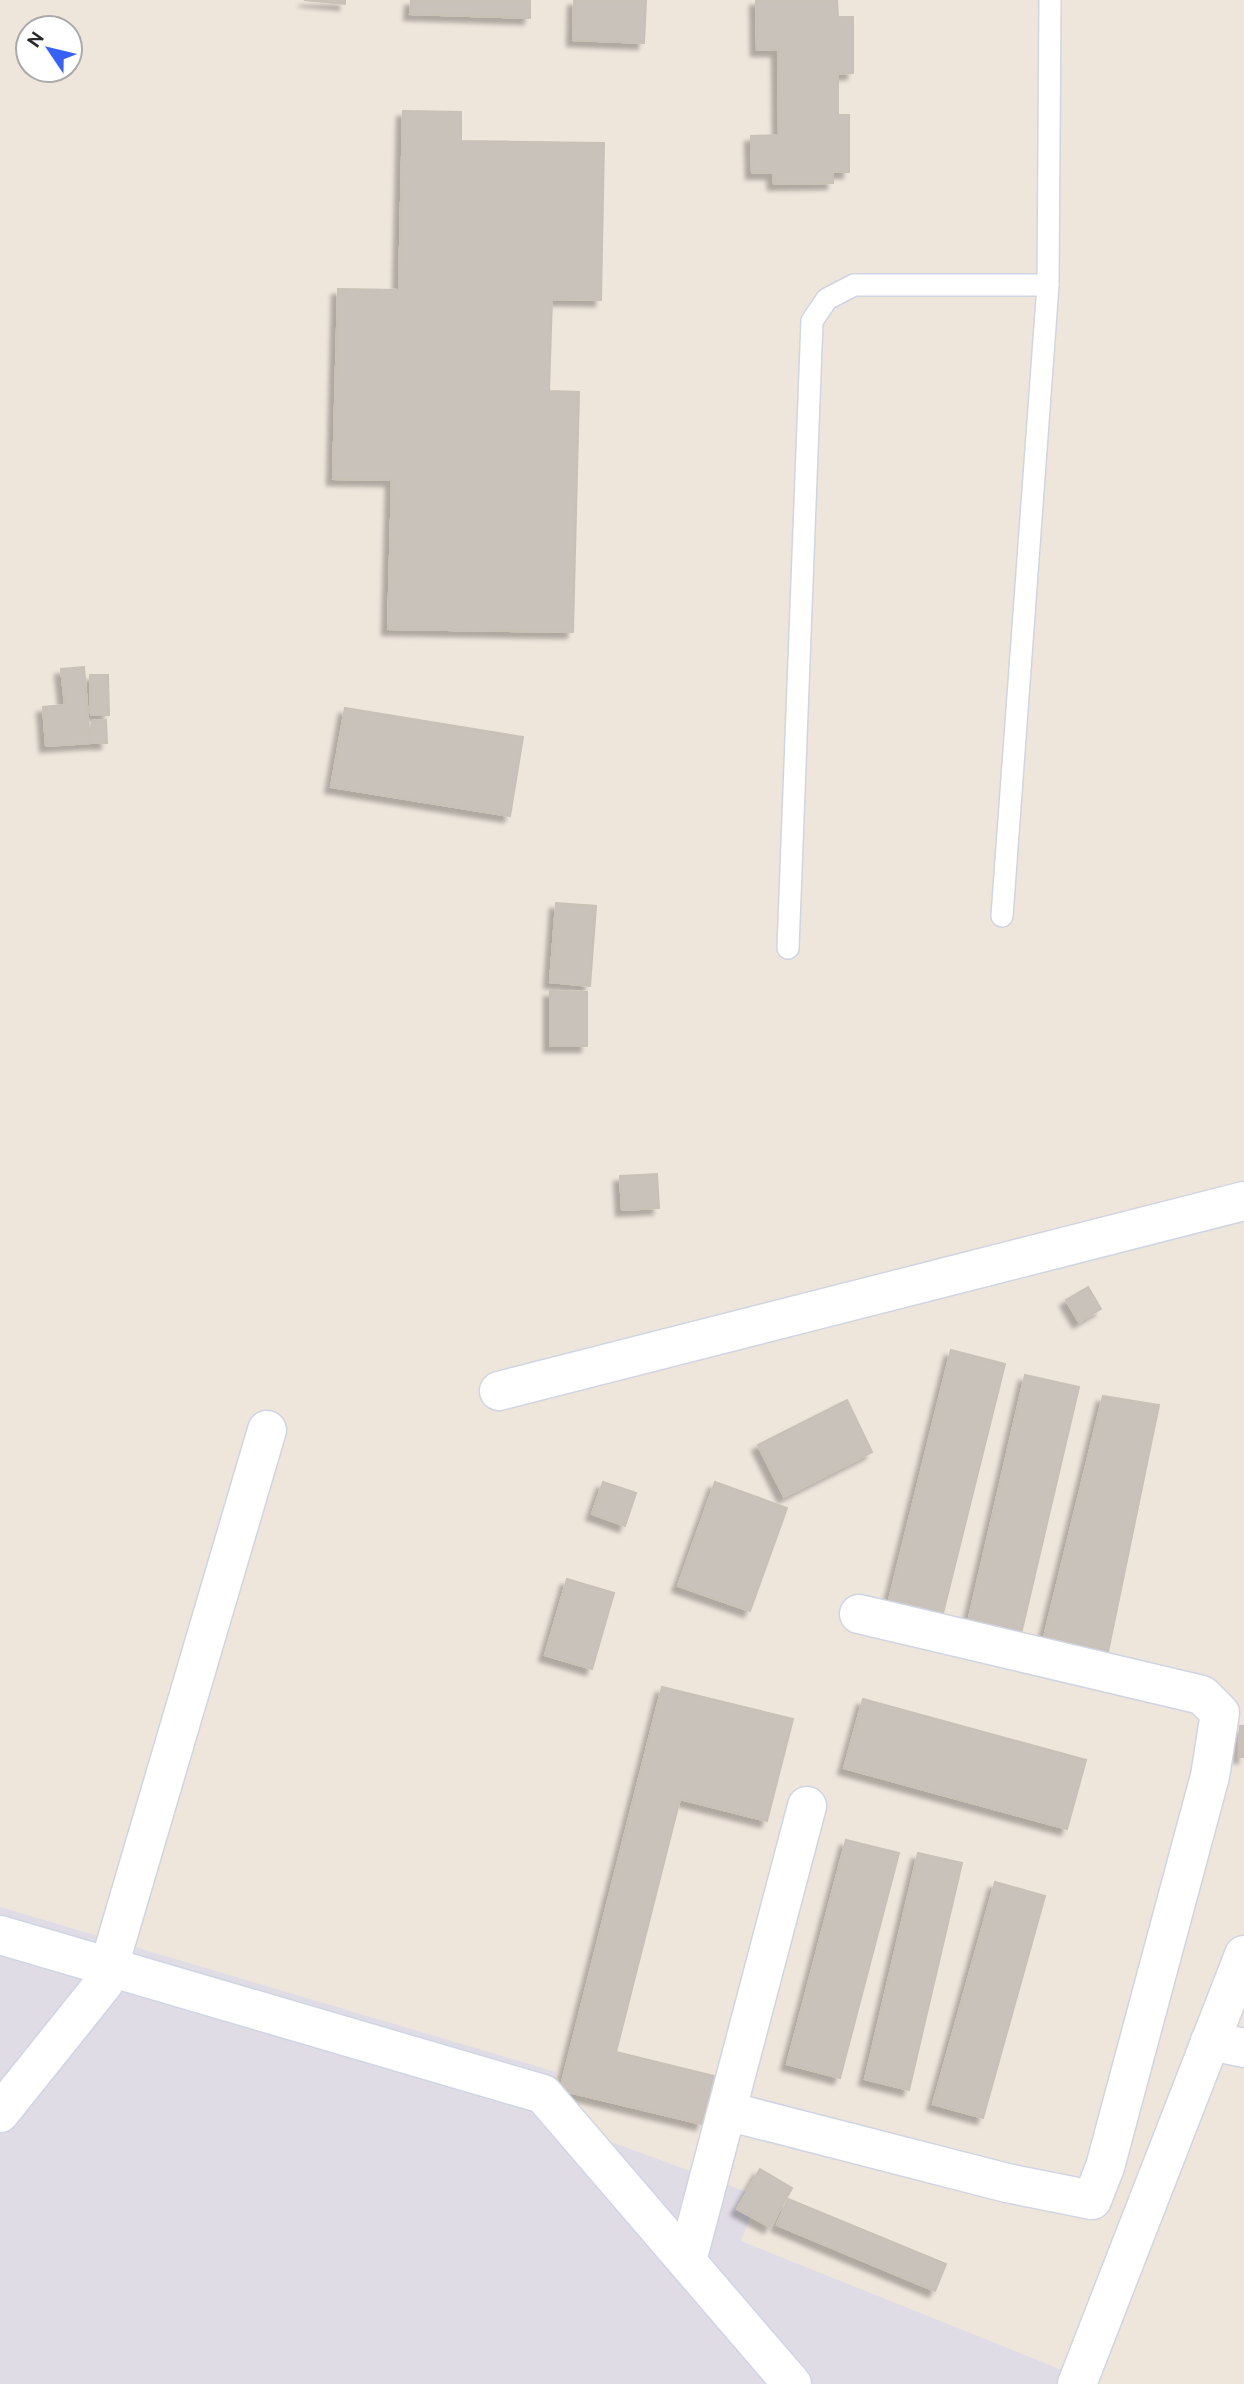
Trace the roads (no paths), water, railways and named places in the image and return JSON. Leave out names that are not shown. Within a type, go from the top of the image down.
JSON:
[{"type":"street","points":[[499,1391],[1244,1201]]},
{"type":"street","points":[[0,2113],[104,1983],[267,1430]]},
{"type":"street","points":[[727,2111],[1007,2183],[1092,2200],[1105,2167],[1210,1776],[1220,1713],[1202,1695],[859,1614]]},
{"type":"street","points":[[687,2261],[807,1806]]},
{"type":"street","points":[[0,1935],[543,2094],[792,2384]]},
{"type":"street","points":[[1077,2384],[1227,2044],[1244,1955]]},
{"type":"lane","points":[[1002,916],[1048,285],[1051,0]]},
{"type":"lane","points":[[789,948],[812,321],[827,299],[854,285],[1048,285]]}]
